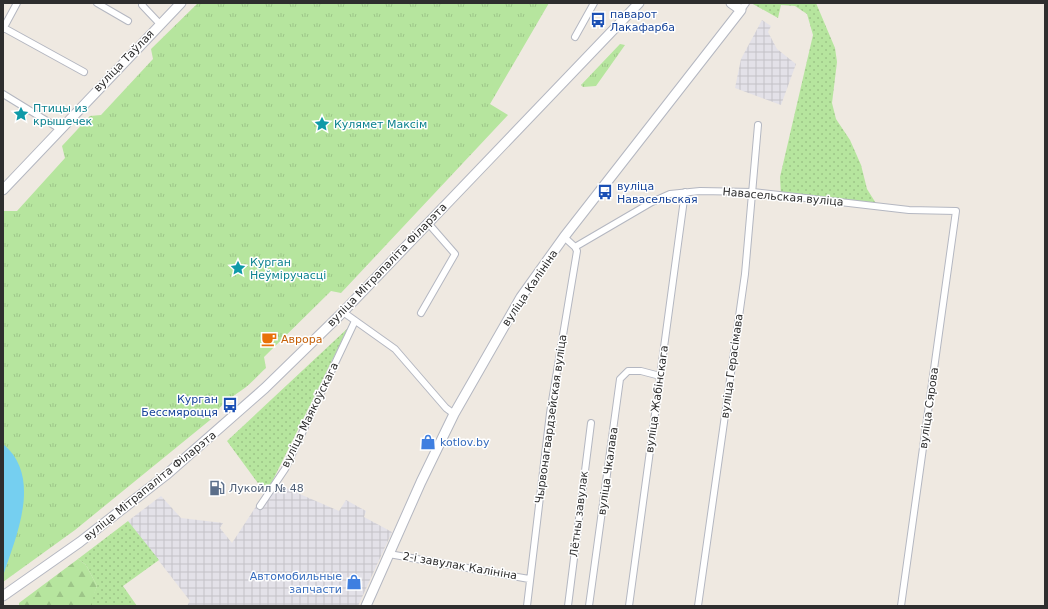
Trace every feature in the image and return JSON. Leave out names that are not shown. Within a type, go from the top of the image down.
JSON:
[{"type":"main road","name":"вуліца Таўлая","points":[[3,190],[159,23],[181,3]]},
{"type":"main road","name":"вуліца Мітрапаліта Філарэта","points":[[6,594],[80,542],[166,475],[261,392],[343,312],[639,3]]},
{"type":"main road","points":[[731,3],[744,6]]},
{"type":"main road","name":"вуліца Калініна","points":[[366,606],[421,482],[454,414],[521,297],[564,237],[744,6]]},
{"type":"street","points":[[17,3],[3,28],[84,72]]},
{"type":"street","points":[[96,3],[128,21]]},
{"type":"street","points":[[143,3],[142,5],[159,23]]},
{"type":"street","points":[[575,37],[594,3]]},
{"type":"street","points":[[3,94],[60,129]]},
{"type":"street","name":"вуліца Герасімава","points":[[698,606],[734,360],[753,192],[758,125]]},
{"type":"street","name":"Навасельская вуліца","points":[[575,247],[652,202],[670,194],[700,190],[753,192],[909,210],[956,210]]},
{"type":"street","name":"вуліца Жабінскага","points":[[629,606],[685,192]]},
{"type":"street","name":"вуліца Сярова","points":[[902,606],[956,210]]},
{"type":"street","points":[[421,313],[455,254],[428,223]]},
{"type":"street","points":[[564,237],[575,247]]},
{"type":"street","name":"Чырвонагвардзейская вуліца","points":[[527,606],[550,413],[577,251],[575,247]]},
{"type":"street","points":[[343,312],[395,349],[441,403],[454,414]]},
{"type":"street","name":"вуліца Маякоўскага","points":[[260,506],[285,469],[355,321]]},
{"type":"street","name":"вуліца Чкалава","points":[[589,606],[620,379],[628,371],[641,371],[660,376]]},
{"type":"street","name":"Лётны завулак","points":[[568,606],[591,423]]},
{"type":"street","name":"2-і завулак Калініна","points":[[389,554],[530,579]]},
{"type":"shaded area","points":[[762,20],[771,26],[768,32],[777,49],[796,64],[781,105],[735,88],[741,59]]},
{"type":"shaded area","points":[[272,482],[339,511],[346,500],[366,511],[364,517],[392,532],[358,606],[187,606],[190,601],[128,521],[161,496],[181,518],[223,523],[220,528],[232,543]]},
{"type":"green space","points":[[198,3],[549,3],[490,104],[508,115],[341,293],[331,291],[264,357],[266,368],[248,385],[223,404],[215,416],[75,530],[3,582],[3,211],[17,211],[65,158],[62,146],[90,116],[101,115],[153,59],[151,49]]},
{"type":"green space","points":[[751,3],[816,3],[835,48],[837,62],[832,103],[836,119],[850,140],[861,165],[867,189],[877,205],[808,202],[781,196],[780,177],[813,35],[807,14],[795,6],[781,5],[778,18]]},
{"type":"green space","points":[[620,44],[625,45],[596,86],[583,87],[581,85]]},
{"type":"green space","points":[[348,328],[272,482],[266,494],[227,441]]},
{"type":"green space","points":[[128,521],[159,560],[123,586],[137,606],[92,606],[91,600],[97,586],[86,565],[78,559]]},
{"type":"green space","points":[[78,559],[86,565],[97,586],[92,600],[92,606],[19,606],[19,603]]},
{"type":"water","points":[[3,444],[15,458],[22,473],[24,490],[23,507],[19,525],[3,576]]},
{"type":"place","name":"паварот Лакафарба","points":[[598,20]]},
{"type":"place","name":"Птицы из крышечек","points":[[21,114]]},
{"type":"place","name":"Кулямет Максім","points":[[322,124]]},
{"type":"place","name":"вуліца Навасельская","points":[[605,192]]},
{"type":"place","name":"Курган Неўміручасці","points":[[238,268]]},
{"type":"place","name":"Аврора","points":[[269,339]]},
{"type":"place","name":"Курган Бессмяроцця","points":[[230,405]]},
{"type":"place","name":"kotlov.by","points":[[428,442]]},
{"type":"place","name":"Лукойл № 48","points":[[217,488]]},
{"type":"place","name":"Автомобильные запчасти","points":[[354,582]]}]
